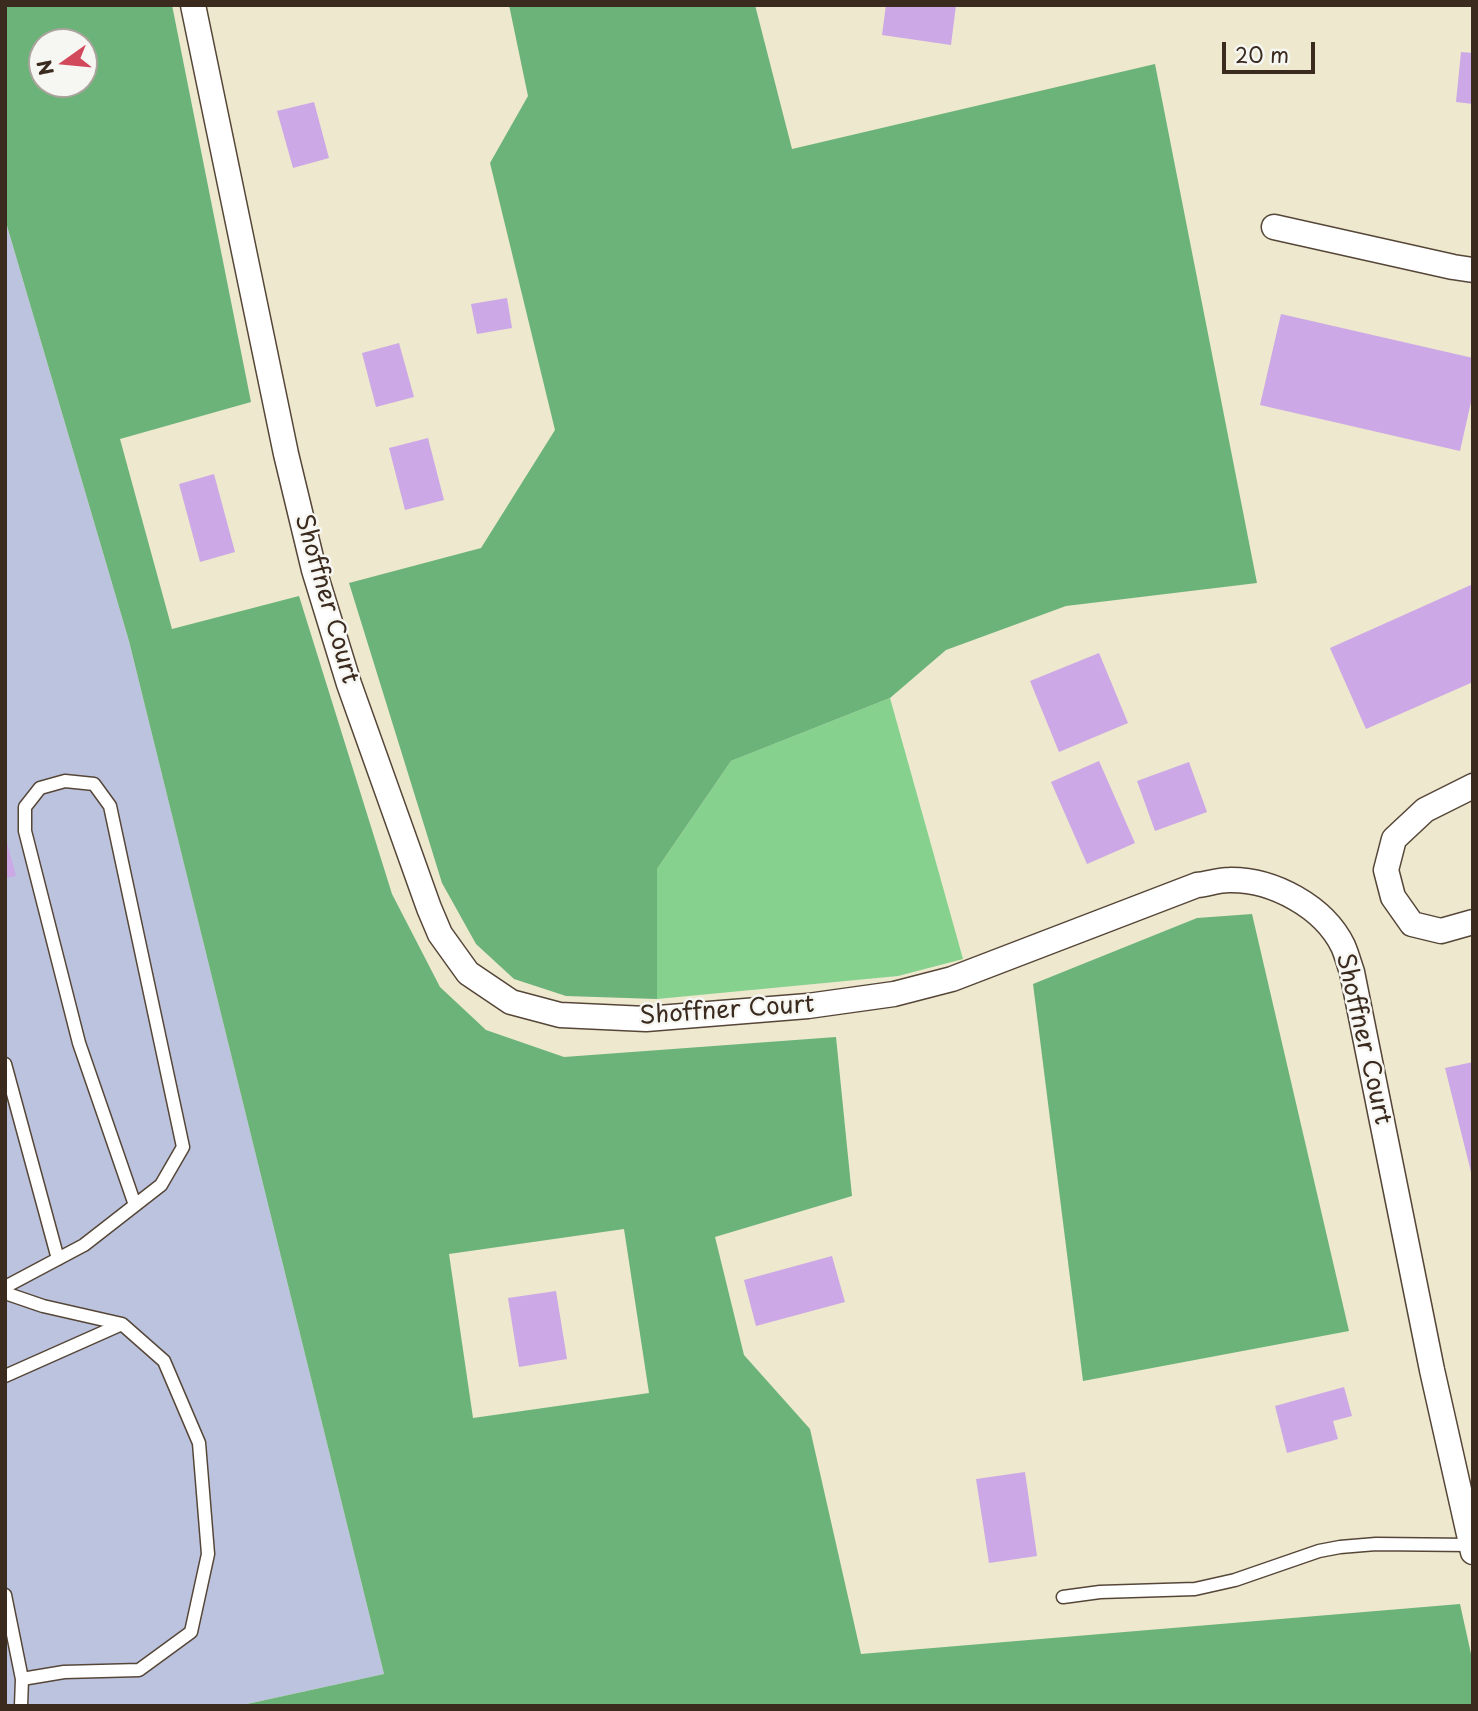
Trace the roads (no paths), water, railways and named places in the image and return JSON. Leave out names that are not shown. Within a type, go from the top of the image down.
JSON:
[{"type":"street","name":"Shoffner Court","points":[[193,5],[286,454],[314,570],[349,684],[429,908],[440,934],[468,973],[511,1002],[560,1015],[646,1019],[808,1006],[894,994],[952,979],[1197,885],[1230,880],[1263,884],[1295,896],[1321,916],[1342,945],[1352,972],[1432,1370],[1472,1548]]},
{"type":"street","points":[[1274,227],[1473,270]]},
{"type":"street","points":[[1473,786],[1425,810],[1394,839],[1387,870],[1393,897],[1412,924],[1441,931],[1473,922]]},
{"type":"lane","points":[[5,1287],[84,1245],[161,1185],[183,1147],[110,806],[94,784],[65,781],[40,788],[25,807],[25,831],[79,1043],[135,1205]]},
{"type":"lane","points":[[5,1064],[58,1259]]},
{"type":"lane","points":[[5,1293],[43,1306],[121,1324],[164,1361],[199,1443],[208,1554],[191,1632],[139,1670],[64,1672],[22,1679]]},
{"type":"lane","points":[[5,1376],[121,1324]]},
{"type":"lane","points":[[1063,1597],[1100,1591],[1195,1590],[1235,1580],[1319,1551],[1340,1547],[1376,1544],[1472,1548]]},
{"type":"lane","points":[[5,1595],[22,1679],[20,1706]]}]
